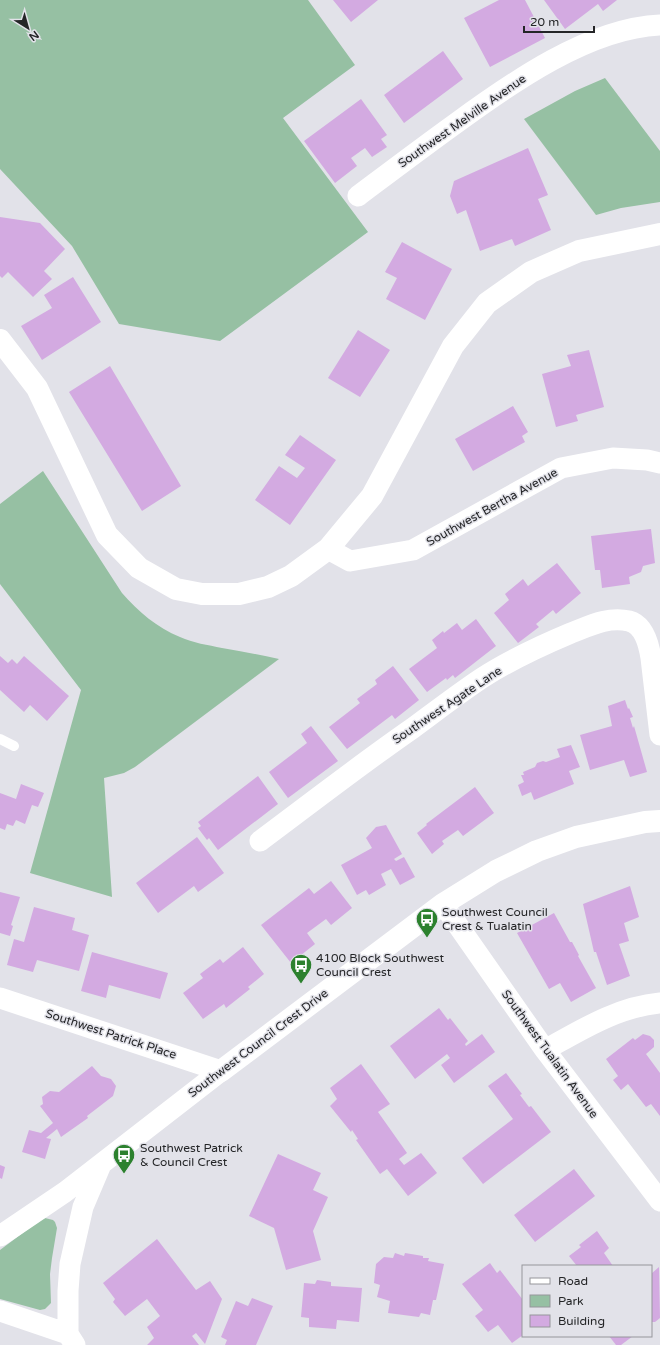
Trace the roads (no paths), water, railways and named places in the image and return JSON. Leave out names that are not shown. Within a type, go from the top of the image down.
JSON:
[{"type":"street","name":"Southwest Melville Avenue","points":[[358,196],[494,96],[546,64],[596,39],[643,26],[660,25]]},
{"type":"street","points":[[0,340],[37,388],[107,535],[139,568],[176,589],[202,594],[239,594],[268,587],[291,576],[328,549],[372,496],[452,346],[487,303],[530,272],[579,251],[660,234]]},
{"type":"street","name":"Southwest Bertha Avenue","points":[[328,549],[350,561],[413,550],[562,468],[613,458],[647,460],[660,463]]},
{"type":"street","name":"Southwest Agate Lane","points":[[260,841],[352,771],[483,678],[537,648],[599,622],[620,620],[630,621],[639,628],[645,636],[649,646],[651,658],[660,735]]},
{"type":"street","name":"Southwest Council Crest Drive","points":[[0,1236],[65,1192],[221,1071],[443,904],[496,871],[543,849],[576,836],[645,822],[660,821]]},
{"type":"street","name":"Southwest Tualatin Avenue","points":[[443,904],[545,1050],[660,1201]]},
{"type":"street","name":"Southwest Patrick Place","points":[[0,998],[221,1071]]},
{"type":"street","points":[[545,1050],[590,1024],[612,1014],[634,1007],[660,1003]]},
{"type":"street","points":[[0,1310],[72,1339],[68,1291],[70,1264],[83,1207],[101,1164]]},
{"type":"lane","points":[[0,739],[14,746]]},
{"type":"place","name":"Southwest Council Crest & Tualatin","points":[[427,938]]},
{"type":"place","name":"4100 Block Southwest Council Crest","points":[[301,984]]},
{"type":"place","name":"Southwest Patrick & Council Crest","points":[[124,1174]]}]
